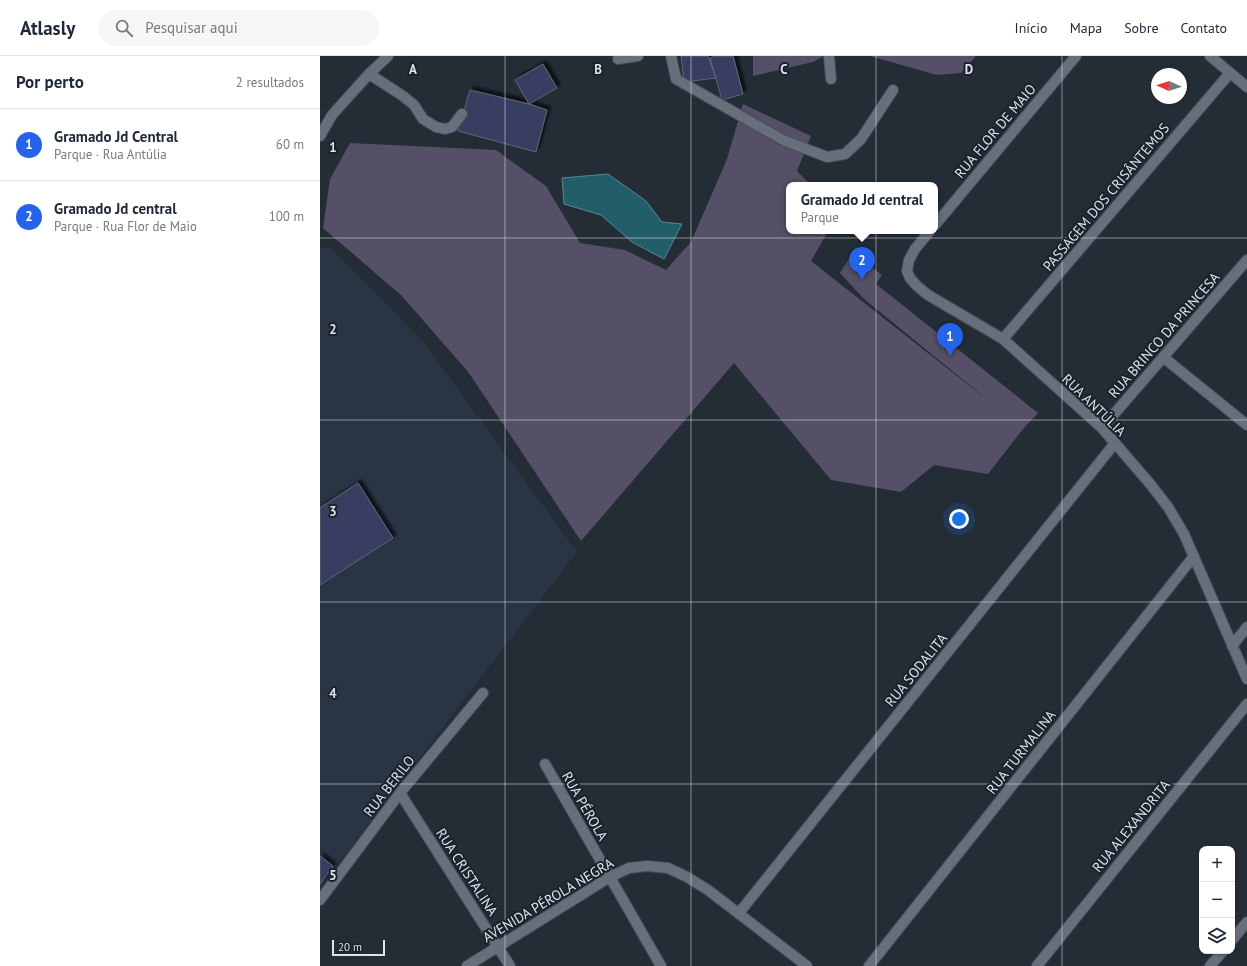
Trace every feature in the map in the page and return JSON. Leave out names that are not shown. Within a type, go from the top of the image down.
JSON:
[{"type":"street","points":[[320,136],[332,115],[369,74],[388,56]]},
{"type":"street","points":[[618,59],[638,56]]},
{"type":"street","points":[[671,56],[676,79],[783,140],[827,157],[844,154],[861,138],[893,90]]},
{"type":"street","points":[[829,56],[830,79]]},
{"type":"street","name":"RUA FLOR DE MAIO","points":[[938,221],[1076,56]]},
{"type":"street","points":[[1210,56],[1247,87]]},
{"type":"street","name":"PASSAGEM DOS CRISÂNTEMOS","points":[[1003,340],[1230,73]]},
{"type":"street","points":[[369,74],[403,96],[414,105],[423,119],[436,127],[445,129],[452,127],[462,114]]},
{"type":"street","name":"RUA ANTÚLIA","points":[[927,234],[914,249],[909,260],[907,271],[910,278],[928,295],[1003,340],[1102,428],[1151,485],[1168,507],[1184,534],[1247,679]]},
{"type":"street","name":"RUA BRINCO DA PRINCESA","points":[[1102,428],[1246,262]]},
{"type":"street","points":[[1163,357],[1247,425]]},
{"type":"street","name":"RUA SODALITA","points":[[739,913],[1115,443]]},
{"type":"street","name":"RUA TURMALINA","points":[[869,966],[1194,556]]},
{"type":"street","points":[[1232,646],[1247,627]]},
{"type":"street","name":"RUA BERILO","points":[[320,900],[400,793],[483,693]]},
{"type":"street","name":"RUA ALEXANDRITA","points":[[1037,966],[1247,704]]},
{"type":"street","name":"RUA PÉROLA","points":[[545,764],[661,966]]},
{"type":"street","name":"RUA CRISTALINA","points":[[400,793],[510,966]]},
{"type":"street","name":"AVENIDA PÉROLA NEGRA","points":[[467,966],[610,877],[629,868],[647,866],[668,868],[703,887],[807,966]]},
{"type":"street","points":[[1235,936],[1247,922]]},
{"type":"street","points":[[1210,966],[1220,954]]},
{"type":"shaded area","points":[[753,56],[824,56],[813,62],[753,76]]},
{"type":"shaded area","points":[[870,56],[976,56],[961,73],[937,75]]},
{"type":"shaded area","points":[[743,104],[811,136],[797,171],[808,182],[786,182],[786,234],[826,234],[811,261],[994,405],[864,299],[840,273],[856,247],[872,258],[869,265],[882,275],[876,284],[1038,413],[1023,429],[988,474],[934,465],[901,492],[831,480],[734,363],[581,541],[469,373],[402,296],[323,228],[330,179],[350,143],[496,150],[546,186],[580,243],[625,250],[666,270],[691,242],[727,159]]},
{"type":"shaded area","points":[[320,247],[332,249],[422,340],[577,552],[320,888]]},
{"type":"water","points":[[608,174],[646,201],[662,222],[682,224],[664,259],[632,242],[601,215],[564,204],[562,178]]},
{"type":"building","points":[[681,56],[708,56],[716,78],[684,82]]},
{"type":"building","points":[[716,56],[733,56],[743,94],[722,100],[710,58]]},
{"type":"building","points":[[543,64],[557,88],[529,104],[515,80]]},
{"type":"building","points":[[470,90],[529,104],[547,110],[536,152],[458,131]]},
{"type":"building","points":[[358,483],[393,538],[320,585],[320,508]]},
{"type":"building","points":[[320,856],[333,866],[320,884]]},
{"type":"place","name":"Gramado Jd central","points":[[862,280]]},
{"type":"place","name":"Gramado Jd Central","points":[[950,356]]}]
